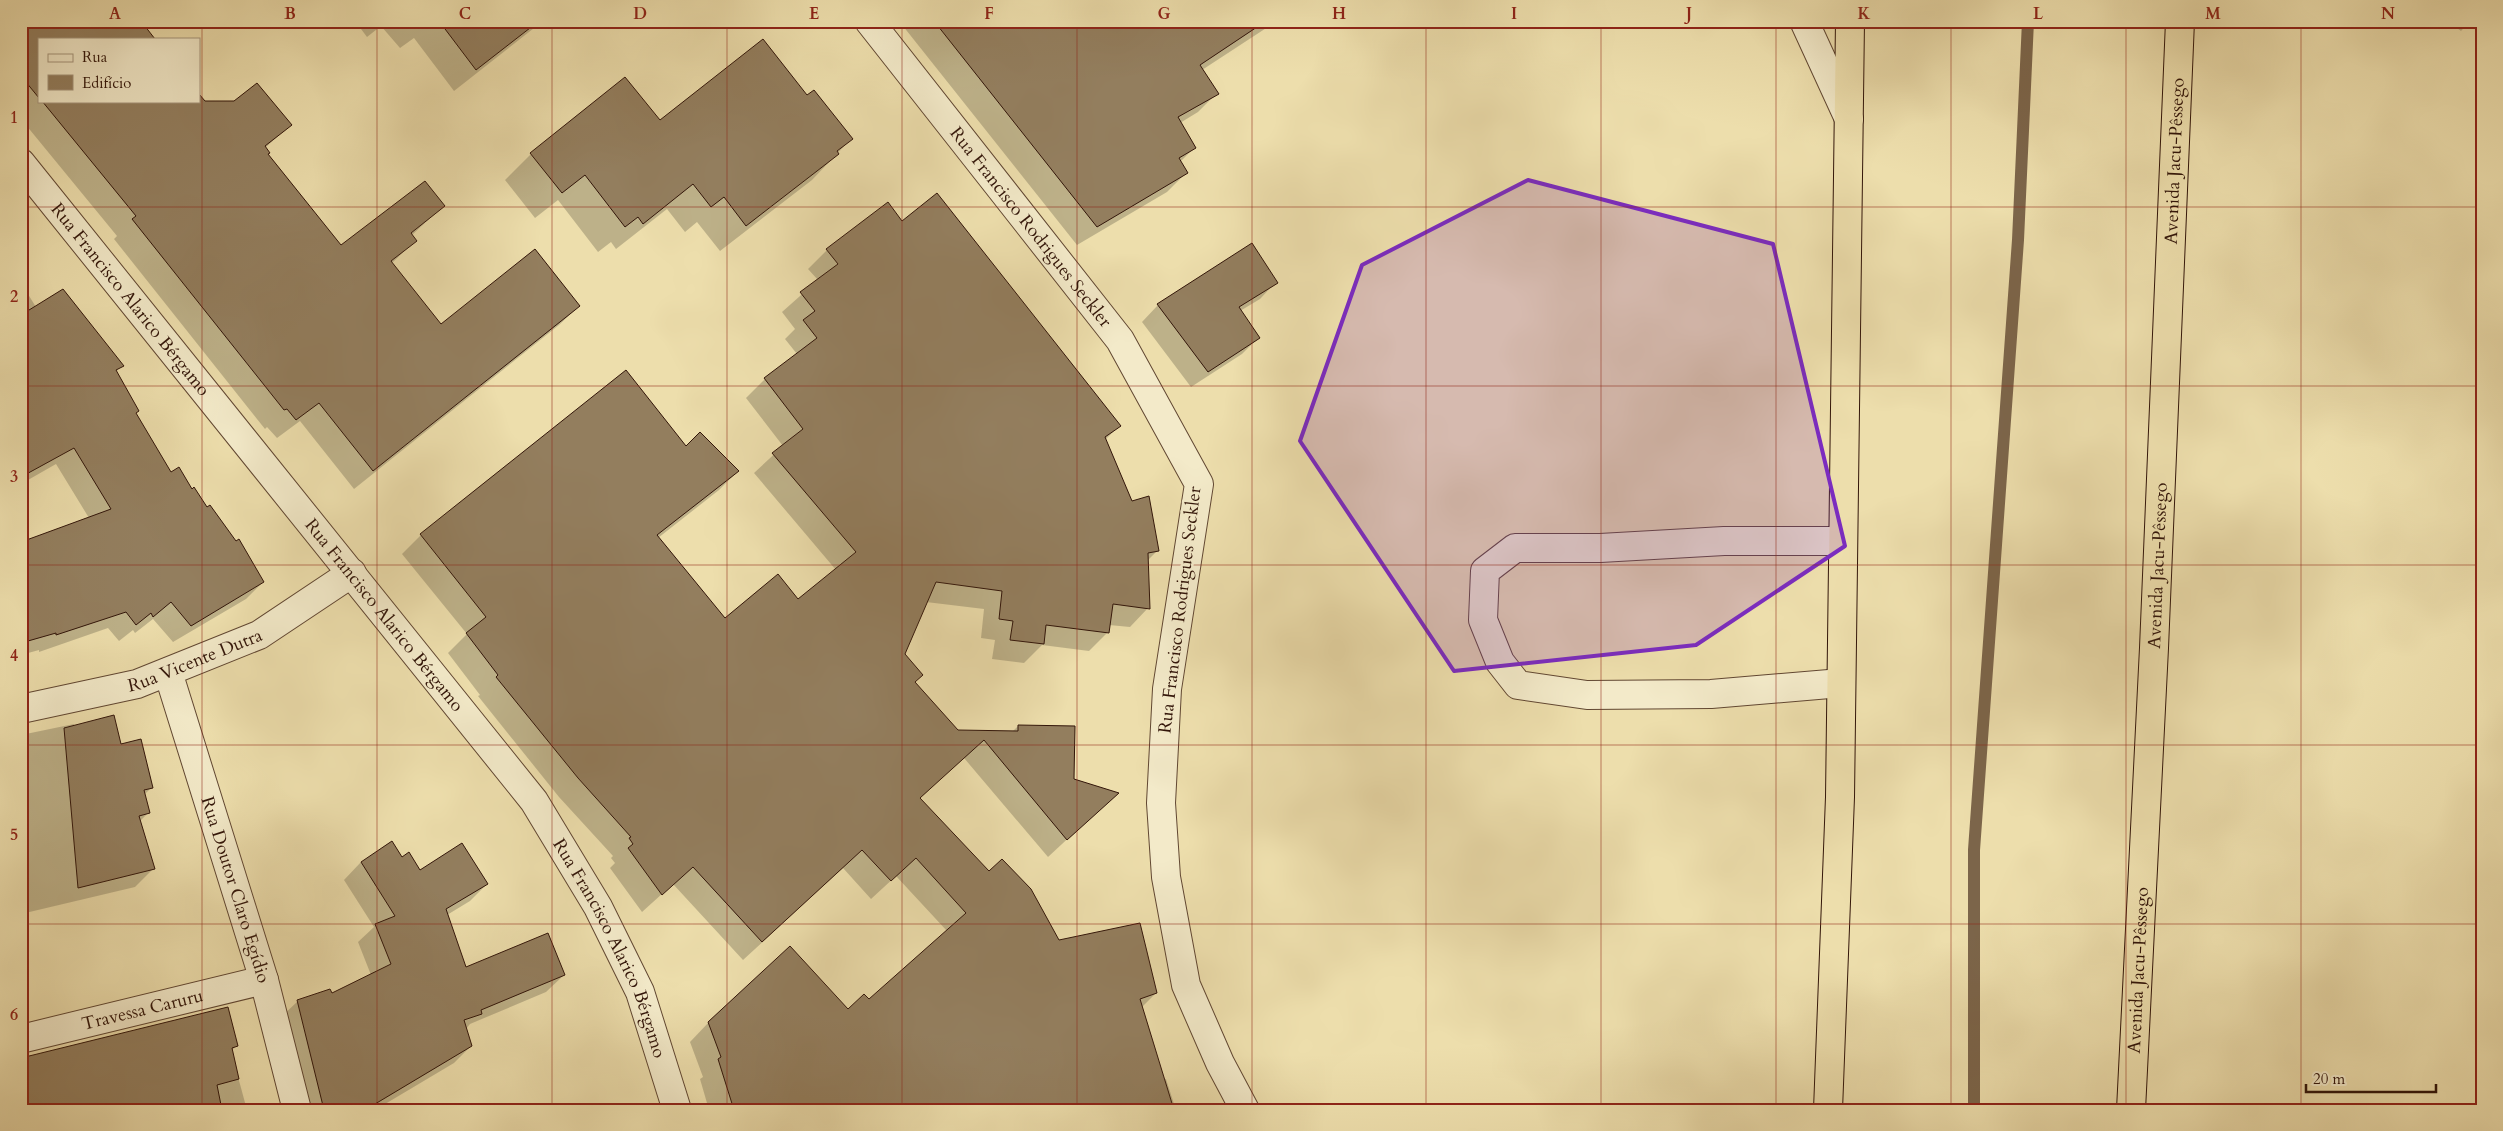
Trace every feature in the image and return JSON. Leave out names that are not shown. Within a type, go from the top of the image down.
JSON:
[{"type":"highway","points":[[1828,1110],[1840,797],[1850,21]]},
{"type":"highway","name":"Avenida Jacu-Pêssego","points":[[2131,1110],[2154,648],[2180,21]]},
{"type":"street","name":"Rua Francisco Rodrigues Seckler","points":[[869,21],[1120,340],[1199,484],[1167,689],[1161,803],[1166,877],[1186,985],[1220,1063],[1245,1110]]},
{"type":"street","points":[[1804,21],[1848,119]]},
{"type":"street","name":"Rua Francisco Alarico Bérgamo","points":[[21,163],[534,802],[598,906],[640,992],[677,1110]]},
{"type":"street","points":[[1841,683],[1711,694],[1596,695],[1518,685],[1500,662],[1483,620],[1485,571],[1515,548],[1600,548],[1724,541],[1843,540]]},
{"type":"street","name":"Rua Vicente Dutra","points":[[21,709],[138,684],[259,635],[352,573]]},
{"type":"street","name":"Rua Doutor Claro Egídio","points":[[168,672],[264,980],[297,1110]]},
{"type":"street","name":"Travessa Caruru","points":[[21,1039],[264,980]]},
{"type":"highlighted area","points":[[1528,180],[1773,244],[1845,546],[1696,645],[1454,671],[1300,441],[1362,265]]},
{"type":"building","points":[[21,21],[141,21],[154,38],[38,38],[38,97],[21,76]]},
{"type":"building","points":[[439,21],[539,21],[476,70]]},
{"type":"building","points":[[934,21],[1266,21],[1200,65],[1219,94],[1178,117],[1196,148],[1179,158],[1188,173],[1097,227]]},
{"type":"building","points":[[763,39],[807,95],[814,90],[853,139],[837,151],[839,154],[746,226],[724,197],[711,207],[693,184],[643,224],[638,217],[625,227],[585,175],[562,193],[530,153],[625,77],[660,120]]},
{"type":"building","points":[[257,83],[292,125],[265,146],[270,153],[268,154],[341,245],[425,181],[445,206],[411,233],[417,241],[391,261],[441,324],[535,249],[580,306],[373,471],[319,403],[296,420],[287,409],[284,410],[132,219],[136,216],[43,102],[200,102],[200,95],[205,101],[234,101]]},
{"type":"building","points":[[937,193],[1121,426],[1105,437],[1132,501],[1149,496],[1159,551],[1148,553],[1150,609],[1113,604],[1109,633],[1046,625],[1044,644],[1010,640],[1013,621],[999,619],[1002,591],[936,582],[905,654],[923,675],[915,682],[958,730],[1018,731],[1018,725],[1075,726],[1074,779],[1119,793],[1067,840],[984,740],[920,798],[989,871],[1002,859],[1031,889],[1059,940],[1140,923],[1157,993],[1140,999],[1174,1110],[734,1110],[718,1059],[721,1057],[708,1022],[790,946],[848,1009],[864,994],[869,999],[966,913],[916,858],[891,881],[862,850],[762,942],[693,867],[662,895],[628,848],[633,844],[629,838],[631,837],[578,778],[496,677],[498,675],[466,633],[486,617],[420,534],[626,370],[686,446],[700,432],[739,471],[657,535],[725,618],[778,574],[798,599],[856,552],[772,453],[803,429],[764,378],[817,338],[803,320],[815,311],[800,292],[838,264],[826,249],[888,202],[902,221]]},
{"type":"building","points":[[1252,243],[1278,283],[1239,307],[1260,338],[1208,372],[1157,304]]},
{"type":"building","points":[[63,289],[124,366],[116,370],[139,411],[136,413],[171,472],[179,467],[192,489],[194,487],[207,507],[210,505],[236,541],[239,539],[264,582],[191,626],[171,602],[153,617],[151,613],[136,625],[126,612],[56,635],[56,633],[21,643],[21,542],[111,509],[74,448],[21,477],[21,315]]},
{"type":"building","points":[[114,715],[121,744],[141,739],[153,788],[144,790],[150,813],[139,816],[155,869],[78,888],[64,728]]},
{"type":"building","points":[[392,841],[402,857],[409,852],[420,870],[462,843],[488,884],[446,909],[466,967],[548,933],[565,975],[481,1010],[482,1014],[464,1020],[472,1046],[365,1110],[324,1110],[297,1000],[330,989],[332,993],[391,964],[375,924],[395,916],[361,862]]},
{"type":"building","points":[[228,1007],[238,1046],[232,1048],[239,1079],[217,1085],[222,1110],[21,1110],[21,1058]]},
{"type":"waterway","points":[[1974,1110],[1974,850],[2018,240],[2028,21]]}]
